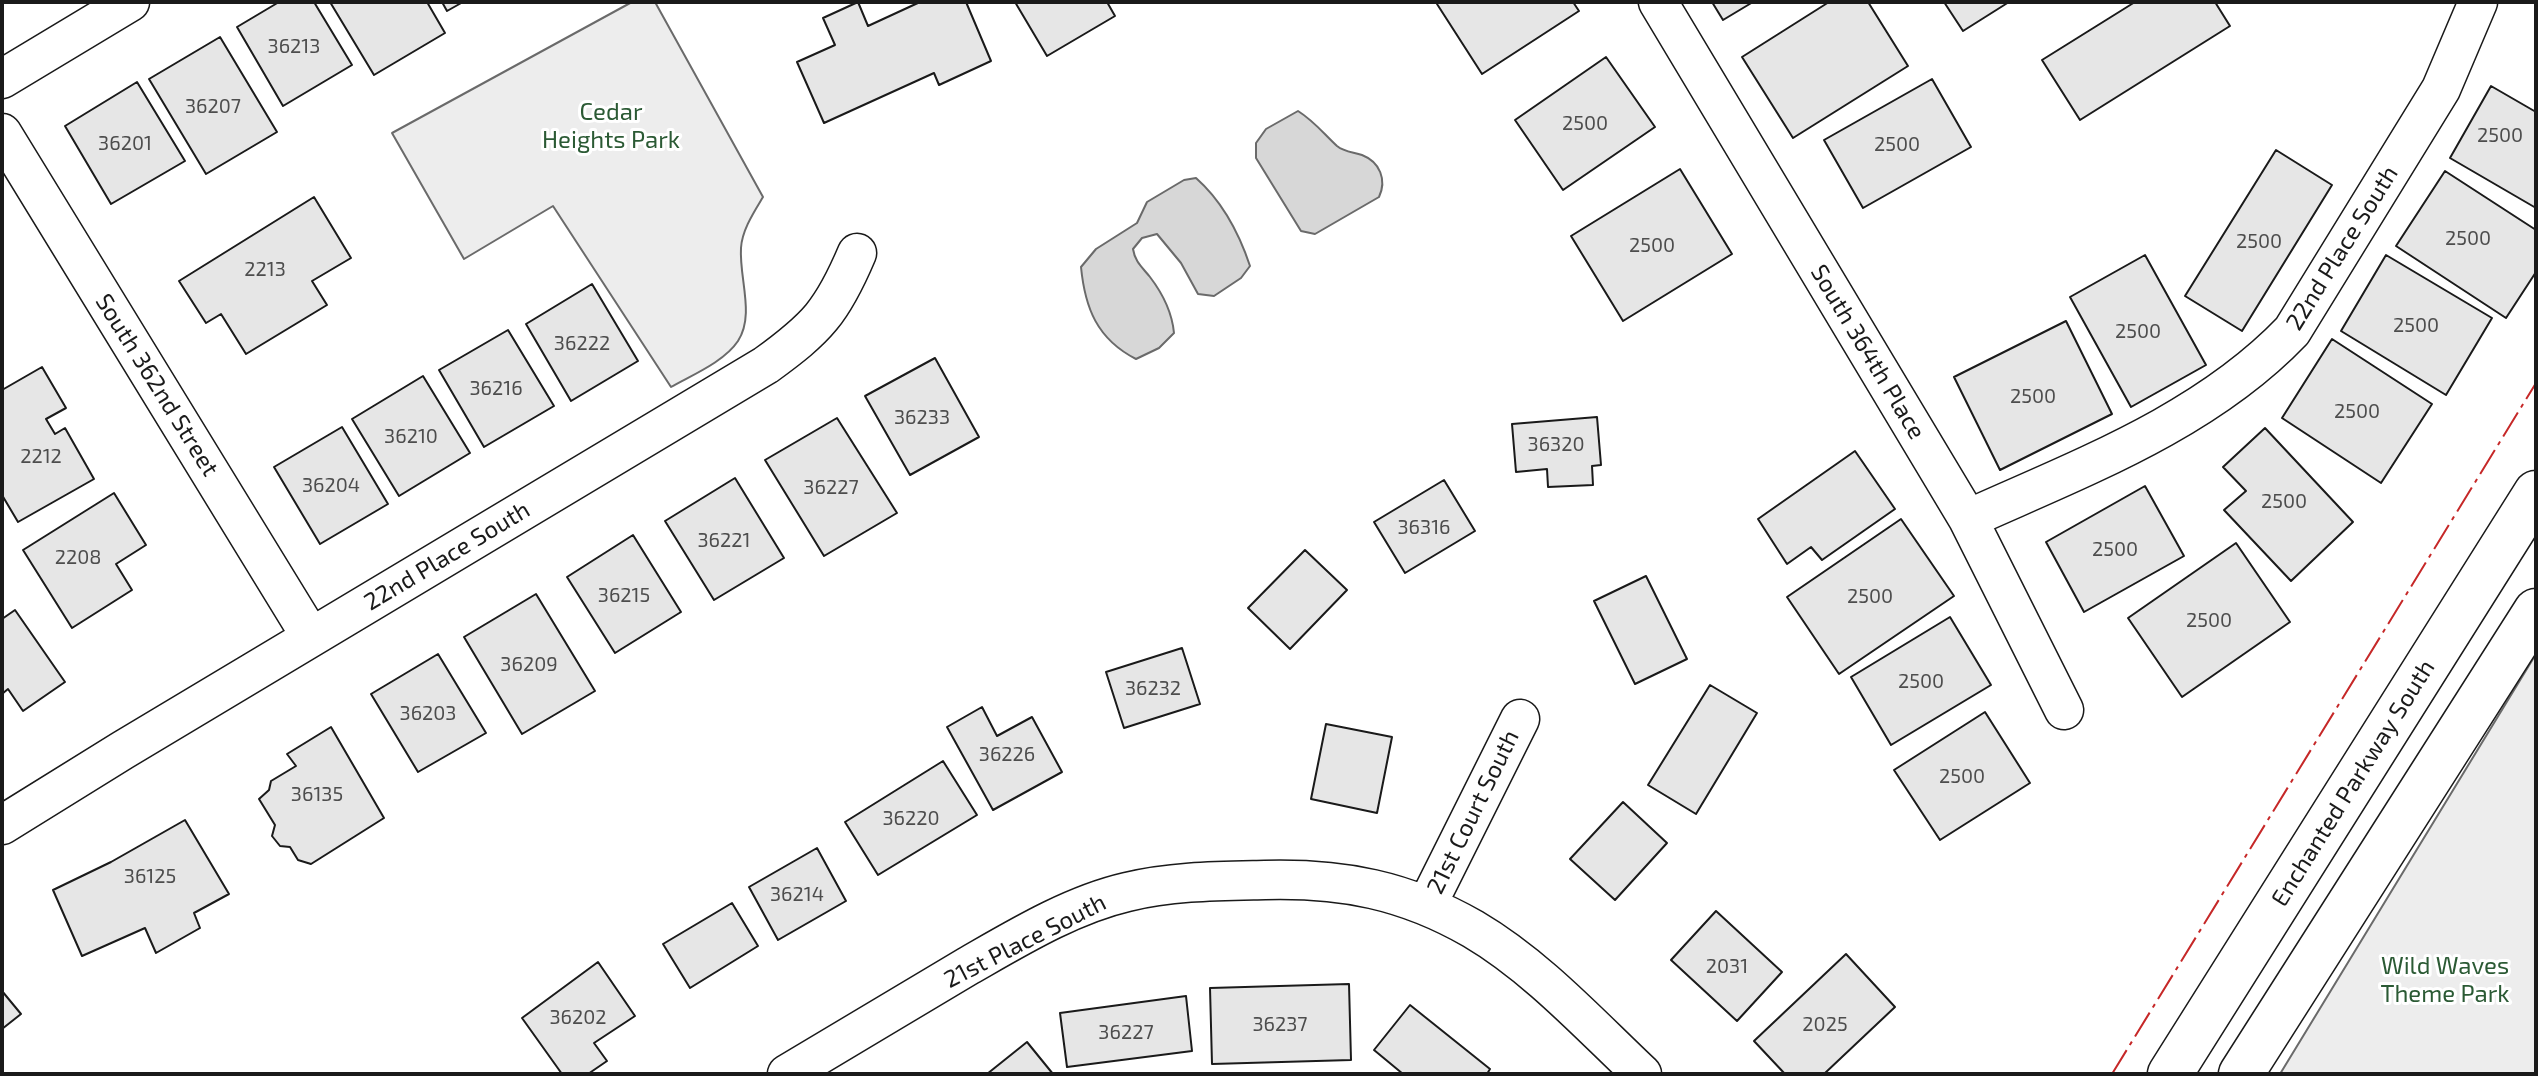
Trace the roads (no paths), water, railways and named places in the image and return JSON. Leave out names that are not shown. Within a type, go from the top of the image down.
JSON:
[{"type":"main road","name":"Enchanted Parkway South","points":[[2170,1074],[2536,493]]},
{"type":"main road","points":[[2241,1074],[2536,611]]},
{"type":"street","points":[[2,79],[130,2]]},
{"type":"street","name":"South 364th Place","points":[[1658,2],[1968,519],[2064,710]]},
{"type":"street","name":"22nd Place South","points":[[1968,519],[2110,455],[2201,404],[2267,357],[2292,331],[2441,89],[2478,2]]},
{"type":"street","name":"South 362nd Street","points":[[2,133],[311,637]]},
{"type":"street","name":"22nd Place South","points":[[2,825],[766,365],[802,339],[825,315],[857,253]]},
{"type":"street","name":"21st Court South","points":[[1427,905],[1520,719]]},
{"type":"street","name":"21st Place South","points":[[787,1074],[838,1061],[1004,945],[1072,912],[1125,892],[1180,883],[1296,879],[1350,883],[1427,905],[1476,931],[1533,972],[1642,1074]]},
{"type":"park label","name":"Cedar Heights Park","points":[[611,126]]},
{"type":"park label","name":"Wild Waves Theme Park","points":[[2445,980]]}]
